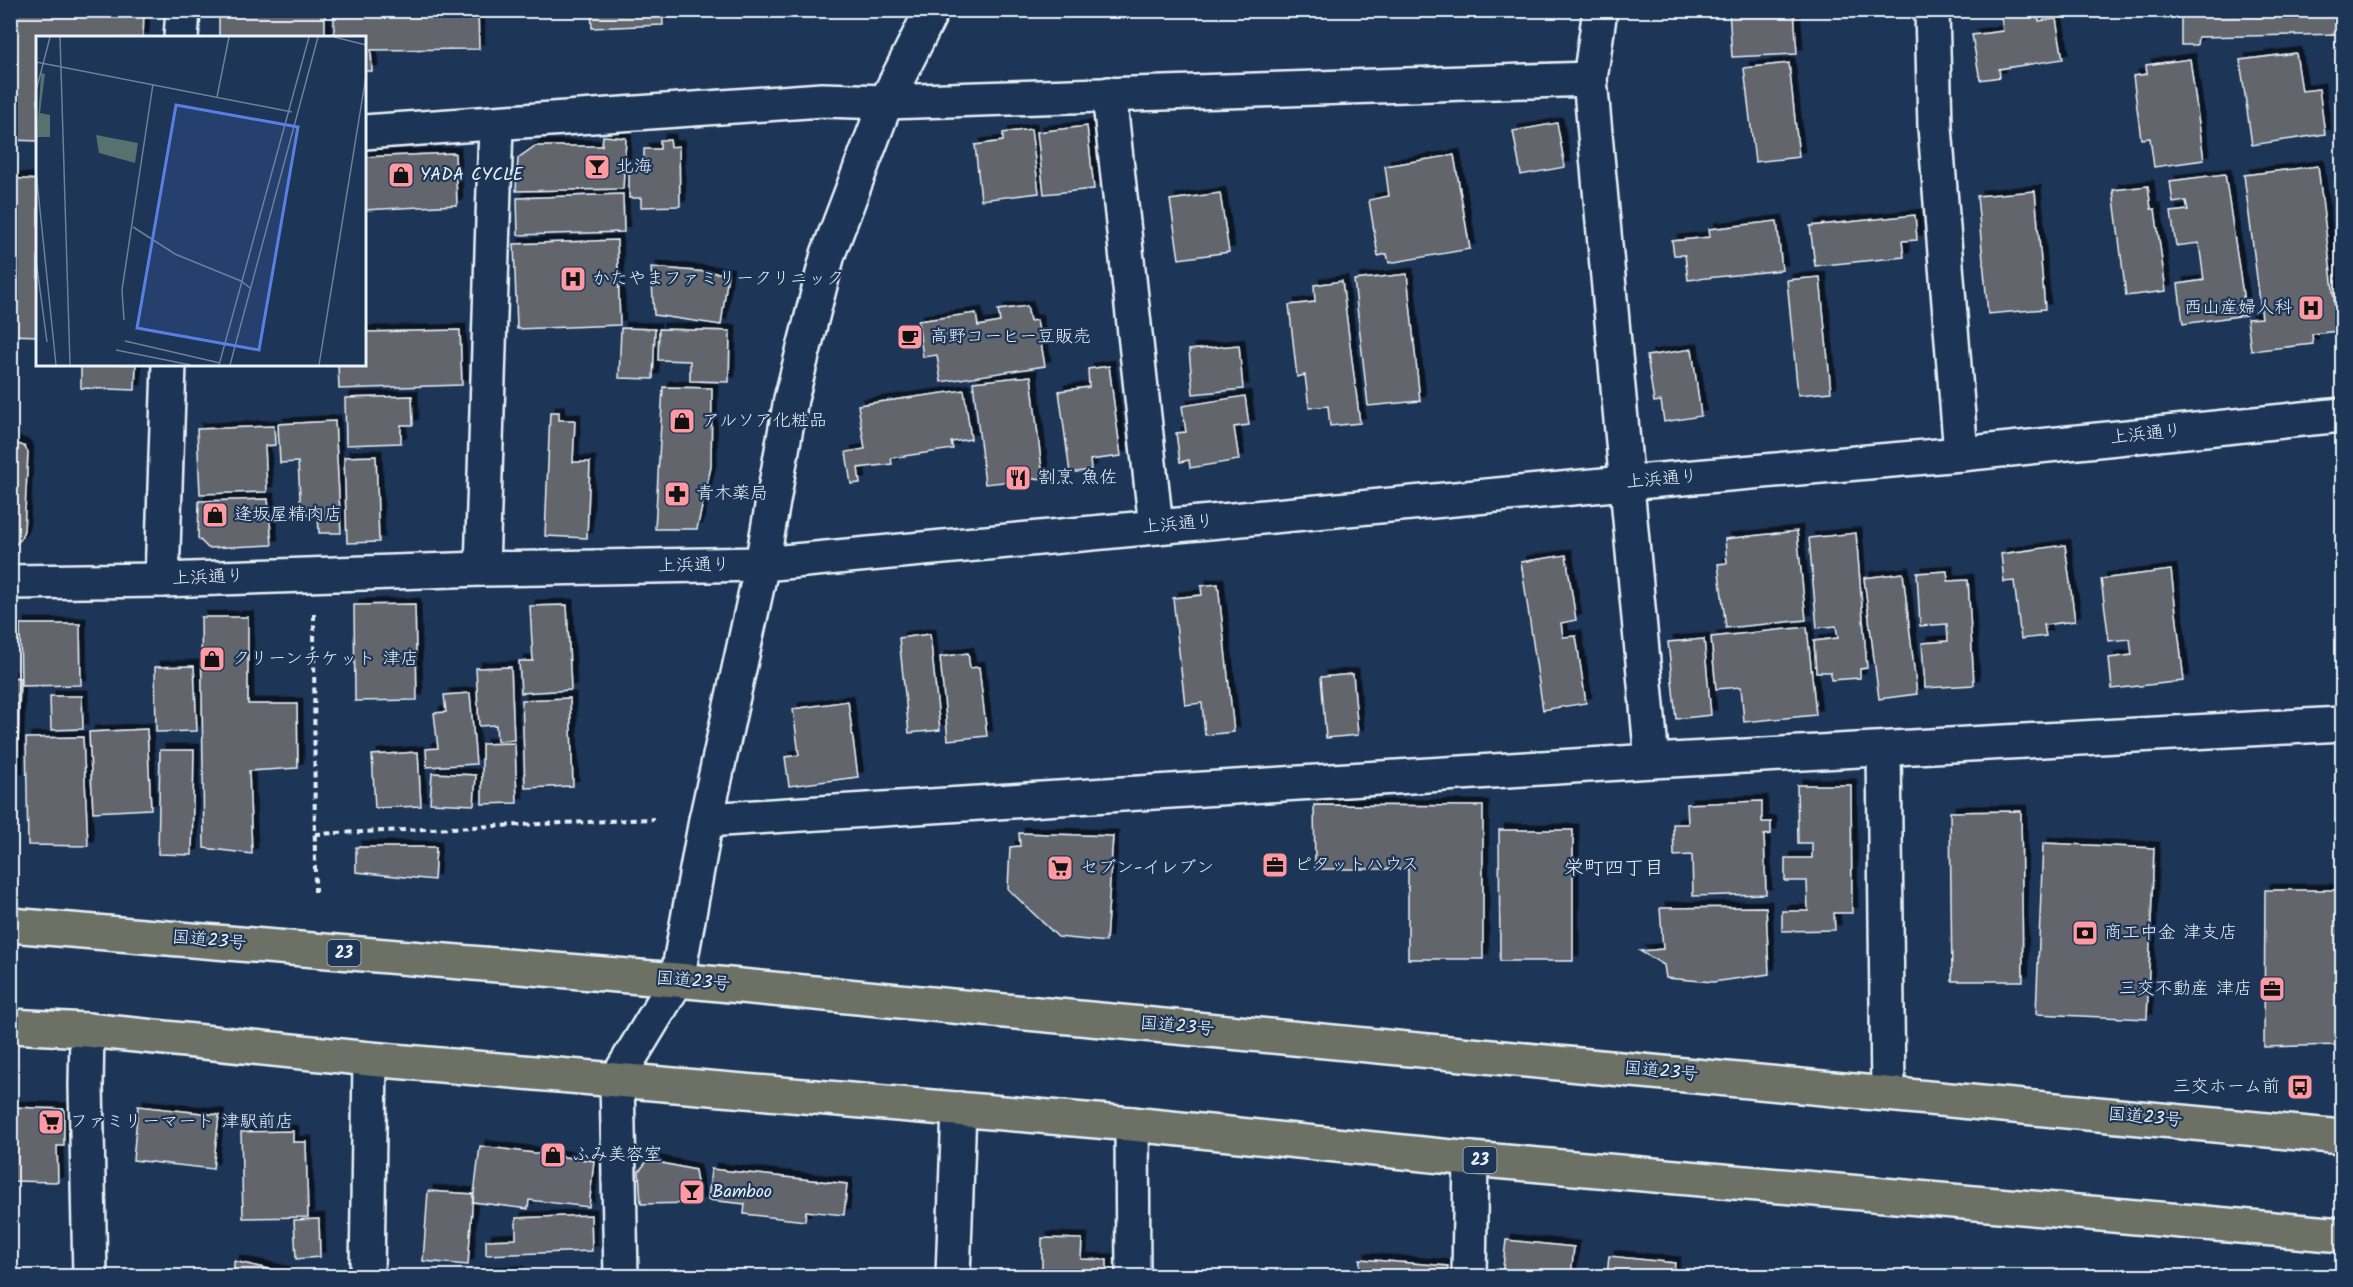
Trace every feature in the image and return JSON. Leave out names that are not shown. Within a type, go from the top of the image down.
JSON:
[{"type":"highway","name":"国道23号","points":[[10,925],[677,980],[2343,1137]]},
{"type":"highway","name":"23","points":[[10,1026],[87,1030],[369,1059],[959,1109],[1471,1159],[2343,1235]]},
{"type":"street","points":[[182,36],[183,10]]},
{"type":"street","points":[[621,1276],[617,1079],[677,980],[706,820],[762,564],[791,399],[828,254],[886,102],[932,10]]},
{"type":"street","points":[[1600,10],[1590,79],[1652,761]]},
{"type":"street","points":[[1932,10],[1935,127],[1961,454]]},
{"type":"street","points":[[366,132],[822,100],[886,102],[1590,79]]},
{"type":"street","points":[[1109,94],[1156,526]]},
{"type":"street","points":[[482,569],[496,124]]},
{"type":"street","points":[[162,580],[169,366]]},
{"type":"street","name":"上浜通り","points":[[10,582],[762,564],[1156,526],[1961,454],[2343,416]]},
{"type":"street","points":[[706,820],[1652,761],[2343,724]]},
{"type":"street","points":[[1884,749],[1888,1093]]},
{"type":"street","points":[[87,1030],[90,1276]]},
{"type":"street","points":[[367,1276],[369,1059]]},
{"type":"street","points":[[953,1276],[959,1109]]},
{"type":"street","points":[[1132,1125],[1133,1276]]},
{"type":"street","points":[[1469,1276],[1471,1159]]},
{"type":"path","points":[[314,575],[315,892]]},
{"type":"path","points":[[315,834],[654,819]]},
{"type":"building","points":[[10,10],[144,10],[143,36],[36,36],[36,141],[10,140]]},
{"type":"building","points":[[219,10],[325,10],[325,36],[219,36]]},
{"type":"building","points":[[334,10],[478,10],[479,49],[371,50],[372,71],[366,71],[366,36],[334,36]]},
{"type":"building","points":[[591,10],[662,10],[663,25],[592,28]]},
{"type":"building","points":[[1729,10],[1794,10],[1797,54],[1732,57]]},
{"type":"building","points":[[2000,10],[2037,10],[2039,21],[2056,19],[2063,59],[1999,69],[2000,77],[1980,80],[1972,35],[2003,31]]},
{"type":"building","points":[[2181,10],[2342,10],[2342,34],[2198,37],[2197,45],[2181,45]]},
{"type":"building","points":[[2296,53],[2302,91],[2319,89],[2325,134],[2252,145],[2240,60]]},
{"type":"building","points":[[2190,59],[2204,160],[2154,167],[2150,138],[2141,139],[2133,76],[2147,74],[2146,65]]},
{"type":"building","points":[[1789,63],[1799,157],[1755,162],[1744,68]]},
{"type":"building","points":[[1557,123],[1565,167],[1521,175],[1513,131]]},
{"type":"building","points":[[1087,126],[1094,189],[1044,194],[1037,132]]},
{"type":"building","points":[[1031,129],[1039,193],[981,200],[975,145],[1003,141],[1003,133]]},
{"type":"building","points":[[603,136],[626,138],[623,189],[516,191],[518,158],[535,146],[602,146]]},
{"type":"building","points":[[660,140],[670,140],[671,147],[679,146],[680,206],[641,207],[641,198],[629,198],[629,171],[644,171],[644,149],[660,149]]},
{"type":"building","points":[[455,153],[457,205],[366,210],[366,157]]},
{"type":"building","points":[[1454,155],[1470,249],[1389,263],[1387,254],[1378,256],[1369,200],[1389,196],[1385,166]]},
{"type":"building","points":[[2318,166],[2338,331],[2312,334],[2313,344],[2251,351],[2247,319],[2262,318],[2244,175]]},
{"type":"building","points":[[2225,174],[2246,315],[2183,324],[2178,284],[2204,280],[2199,243],[2176,246],[2171,212],[2188,210],[2186,201],[2173,203],[2170,181]]},
{"type":"building","points":[[10,178],[36,180],[36,336],[10,335]]},
{"type":"building","points":[[2148,186],[2151,209],[2155,209],[2166,291],[2126,296],[2113,190]]},
{"type":"building","points":[[2035,191],[2045,309],[1988,314],[1977,196]]},
{"type":"building","points":[[1220,193],[1229,252],[1179,259],[1170,200]]},
{"type":"building","points":[[623,194],[624,232],[518,235],[517,198]]},
{"type":"building","points":[[1915,215],[1917,240],[1902,241],[1904,257],[1815,266],[1810,226]]},
{"type":"building","points":[[1777,221],[1782,270],[1688,280],[1685,255],[1674,255],[1672,241],[1710,237],[1709,229]]},
{"type":"building","points":[[617,240],[620,325],[517,329],[514,244]]},
{"type":"building","points":[[651,267],[728,274],[721,325],[654,315]]},
{"type":"building","points":[[1407,274],[1420,401],[1368,406],[1354,280]]},
{"type":"building","points":[[1820,277],[1831,392],[1798,395],[1787,280]]},
{"type":"building","points":[[1342,281],[1360,423],[1330,426],[1328,406],[1309,408],[1305,375],[1297,377],[1289,305],[1315,302],[1314,285]]},
{"type":"building","points":[[1027,306],[1030,321],[1037,320],[1045,366],[941,382],[937,355],[923,357],[918,321],[976,313],[978,326],[1000,322],[998,310]]},
{"type":"building","points":[[621,328],[655,329],[653,379],[619,378]]},
{"type":"building","points":[[659,329],[730,331],[729,382],[690,381],[690,361],[658,360]]},
{"type":"building","points":[[460,330],[462,385],[339,389],[338,366],[366,366],[366,332]]},
{"type":"building","points":[[1239,345],[1243,389],[1193,394],[1189,350]]},
{"type":"building","points":[[1692,349],[1701,416],[1664,422],[1661,401],[1654,402],[1647,356]]},
{"type":"building","points":[[81,366],[136,366],[135,390],[81,388]]},
{"type":"building","points":[[1109,366],[1121,456],[1090,460],[1091,470],[1070,473],[1059,391],[1089,387],[1088,369]]},
{"type":"building","points":[[1031,376],[1043,478],[985,484],[973,382]]},
{"type":"building","points":[[663,387],[712,388],[711,467],[697,529],[655,529]]},
{"type":"building","points":[[964,390],[971,439],[951,442],[953,449],[891,458],[892,464],[858,468],[860,483],[851,484],[846,452],[865,449],[858,405]]},
{"type":"building","points":[[412,396],[413,425],[401,425],[401,443],[346,445],[345,398]]},
{"type":"building","points":[[1245,396],[1249,425],[1234,427],[1239,460],[1190,468],[1189,460],[1180,462],[1176,433],[1186,432],[1182,406]]},
{"type":"building","points":[[550,412],[559,412],[559,420],[575,420],[573,462],[590,462],[587,538],[545,536]]},
{"type":"building","points":[[335,421],[341,533],[319,533],[318,515],[301,515],[298,462],[280,463],[278,424]]},
{"type":"building","points":[[274,426],[275,445],[265,446],[267,492],[200,494],[197,429]]},
{"type":"building","points":[[10,441],[24,446],[28,452],[24,530],[21,539],[15,545],[10,545]]},
{"type":"building","points":[[376,456],[379,542],[347,543],[344,457]]},
{"type":"building","points":[[268,499],[272,545],[208,548],[198,538],[199,501]]},
{"type":"building","points":[[1797,531],[1806,620],[1726,628],[1718,564],[1727,563],[1725,539]]},
{"type":"building","points":[[1856,533],[1867,668],[1860,669],[1860,678],[1831,680],[1831,672],[1816,672],[1814,641],[1838,638],[1836,626],[1817,628],[1809,538]]},
{"type":"building","points":[[2065,545],[2075,621],[2044,625],[2046,636],[2021,639],[2014,581],[2004,582],[2001,554]]},
{"type":"building","points":[[1566,555],[1576,620],[1561,623],[1563,637],[1576,636],[1586,703],[1543,710],[1521,562]]},
{"type":"building","points":[[2171,570],[2184,681],[2112,689],[2109,658],[2132,655],[2130,639],[2109,641],[2101,579]]},
{"type":"building","points":[[1947,571],[1948,581],[1968,580],[1974,685],[1925,688],[1922,643],[1948,641],[1947,624],[1920,626],[1917,573]]},
{"type":"building","points":[[1903,573],[1917,694],[1879,699],[1864,578]]},
{"type":"building","points":[[1218,584],[1234,732],[1205,735],[1202,703],[1185,705],[1173,598],[1202,595],[1201,586]]},
{"type":"building","points":[[415,604],[417,700],[355,701],[354,605]]},
{"type":"building","points":[[567,605],[571,690],[521,693],[519,661],[533,661],[530,606]]},
{"type":"building","points":[[201,617],[248,617],[248,704],[297,704],[298,768],[249,771],[252,854],[204,848]]},
{"type":"building","points":[[20,624],[80,624],[81,685],[21,686]]},
{"type":"building","points":[[1807,627],[1816,715],[1744,722],[1741,687],[1716,689],[1711,637]]},
{"type":"building","points":[[930,634],[940,730],[909,733],[899,638]]},
{"type":"building","points":[[1704,639],[1711,715],[1676,719],[1668,642]]},
{"type":"building","points":[[968,653],[970,668],[979,667],[987,736],[948,740],[940,657]]},
{"type":"building","points":[[194,666],[197,731],[156,732],[155,667]]},
{"type":"building","points":[[511,667],[514,740],[497,741],[496,725],[479,726],[476,668]]},
{"type":"building","points":[[1353,674],[1358,735],[1326,738],[1321,677]]},
{"type":"building","points":[[10,677],[20,678],[17,779],[10,779]]},
{"type":"building","points":[[470,693],[476,764],[427,767],[426,749],[438,748],[434,713],[446,712],[444,695]]},
{"type":"building","points":[[50,696],[82,696],[83,729],[51,730]]},
{"type":"building","points":[[570,698],[573,786],[525,788],[522,700]]},
{"type":"building","points":[[848,701],[858,777],[789,786],[785,757],[799,755],[793,709]]},
{"type":"building","points":[[147,729],[151,809],[93,812],[89,732]]},
{"type":"building","points":[[83,737],[88,846],[28,845],[26,738]]},
{"type":"building","points":[[515,743],[517,803],[482,804],[482,744]]},
{"type":"building","points":[[160,750],[194,750],[192,855],[158,854]]},
{"type":"building","points":[[418,752],[421,806],[375,808],[372,755]]},
{"type":"building","points":[[432,773],[476,775],[474,805],[430,803]]},
{"type":"building","points":[[1797,785],[1851,785],[1852,913],[1834,913],[1835,930],[1782,931],[1782,911],[1808,911],[1807,881],[1785,881],[1785,858],[1812,858],[1812,843],[1798,843]]},
{"type":"building","points":[[1762,801],[1762,822],[1771,822],[1771,834],[1764,835],[1766,894],[1693,896],[1692,855],[1674,856],[1673,824],[1688,824],[1687,804]]},
{"type":"building","points":[[1314,805],[1483,806],[1483,959],[1408,959],[1408,869],[1315,869]]},
{"type":"building","points":[[2021,811],[2023,981],[1952,981],[1950,812]]},
{"type":"building","points":[[1499,830],[1573,830],[1573,961],[1500,961]]},
{"type":"building","name":"セブン-イレブン","points":[[1019,833],[1113,836],[1106,942],[1058,937],[1008,889],[1010,847],[1020,846]]},
{"type":"building","points":[[2043,843],[2154,848],[2147,1019],[2036,1014]]},
{"type":"building","points":[[356,847],[436,847],[434,880],[356,872]]},
{"type":"building","points":[[2265,890],[2342,890],[2342,1045],[2264,1047]]},
{"type":"building","points":[[1766,907],[1769,974],[1713,982],[1666,978],[1664,965],[1640,951],[1663,949],[1660,908]]},
{"type":"building","points":[[138,1106],[219,1115],[213,1169],[133,1160]]},
{"type":"building","points":[[10,1107],[64,1109],[64,1146],[57,1146],[58,1182],[10,1181]]},
{"type":"building","points":[[293,1131],[293,1142],[306,1142],[308,1217],[243,1218],[241,1132]]},
{"type":"building","points":[[480,1146],[594,1161],[589,1207],[529,1200],[528,1209],[473,1202]]},
{"type":"building","points":[[648,1160],[695,1170],[700,1203],[641,1204],[639,1171]]},
{"type":"building","points":[[711,1169],[847,1184],[844,1215],[806,1211],[805,1221],[744,1214],[745,1204],[708,1200]]},
{"type":"building","points":[[428,1191],[473,1194],[468,1265],[423,1261]]},
{"type":"building","points":[[591,1215],[592,1251],[486,1255],[486,1240],[516,1239],[516,1218]]},
{"type":"building","points":[[319,1219],[320,1257],[296,1259],[294,1220]]},
{"type":"building","points":[[1042,1238],[1082,1239],[1081,1259],[1107,1260],[1107,1276],[1042,1276]]},
{"type":"building","points":[[1506,1240],[1574,1247],[1571,1276],[1502,1276]]},
{"type":"building","points":[[1609,1256],[1675,1263],[1673,1276],[1607,1276]]},
{"type":"building","points":[[1360,1259],[1448,1266],[1447,1276],[1359,1276]]},
{"type":"building","points":[[234,1261],[299,1276],[234,1276]]},
{"type":"building","points":[[518,1272],[518,1276],[474,1276],[474,1273]]},
{"type":"place","name":"北海","points":[[597,167]]},
{"type":"place","name":"YADA CYCLE","points":[[401,175]]},
{"type":"place","name":"かたやまファミリークリニック","points":[[573,279]]},
{"type":"place","name":"西山産婦人科","points":[[2311,308]]},
{"type":"place","name":"高野コーヒー豆販売","points":[[910,337]]},
{"type":"place","name":"アルソア化粧品","points":[[682,421]]},
{"type":"place","name":"割烹 魚佐","points":[[1018,478]]},
{"type":"place","name":"青木薬局","points":[[677,494]]},
{"type":"place","name":"逢坂屋精肉店","points":[[215,515]]},
{"type":"place","name":"クリーンチケット 津店","points":[[212,659]]},
{"type":"place","name":"ピタットハウス","points":[[1275,865]]},
{"type":"place","name":"セブン-イレブン","points":[[1060,868]]},
{"type":"place","name":"商工中金 津支店","points":[[2085,933]]},
{"type":"place","name":"三交不動産 津店","points":[[2272,989]]},
{"type":"place","name":"三交ホーム前","points":[[2300,1087]]},
{"type":"place","name":"ファミリーマート 津駅前店","points":[[51,1122]]},
{"type":"place","name":"ふみ美容室","points":[[553,1155]]},
{"type":"place","name":"Bamboo","points":[[692,1192]]},
{"type":"district","name":"栄町四丁目","points":[[1614,869]]}]
